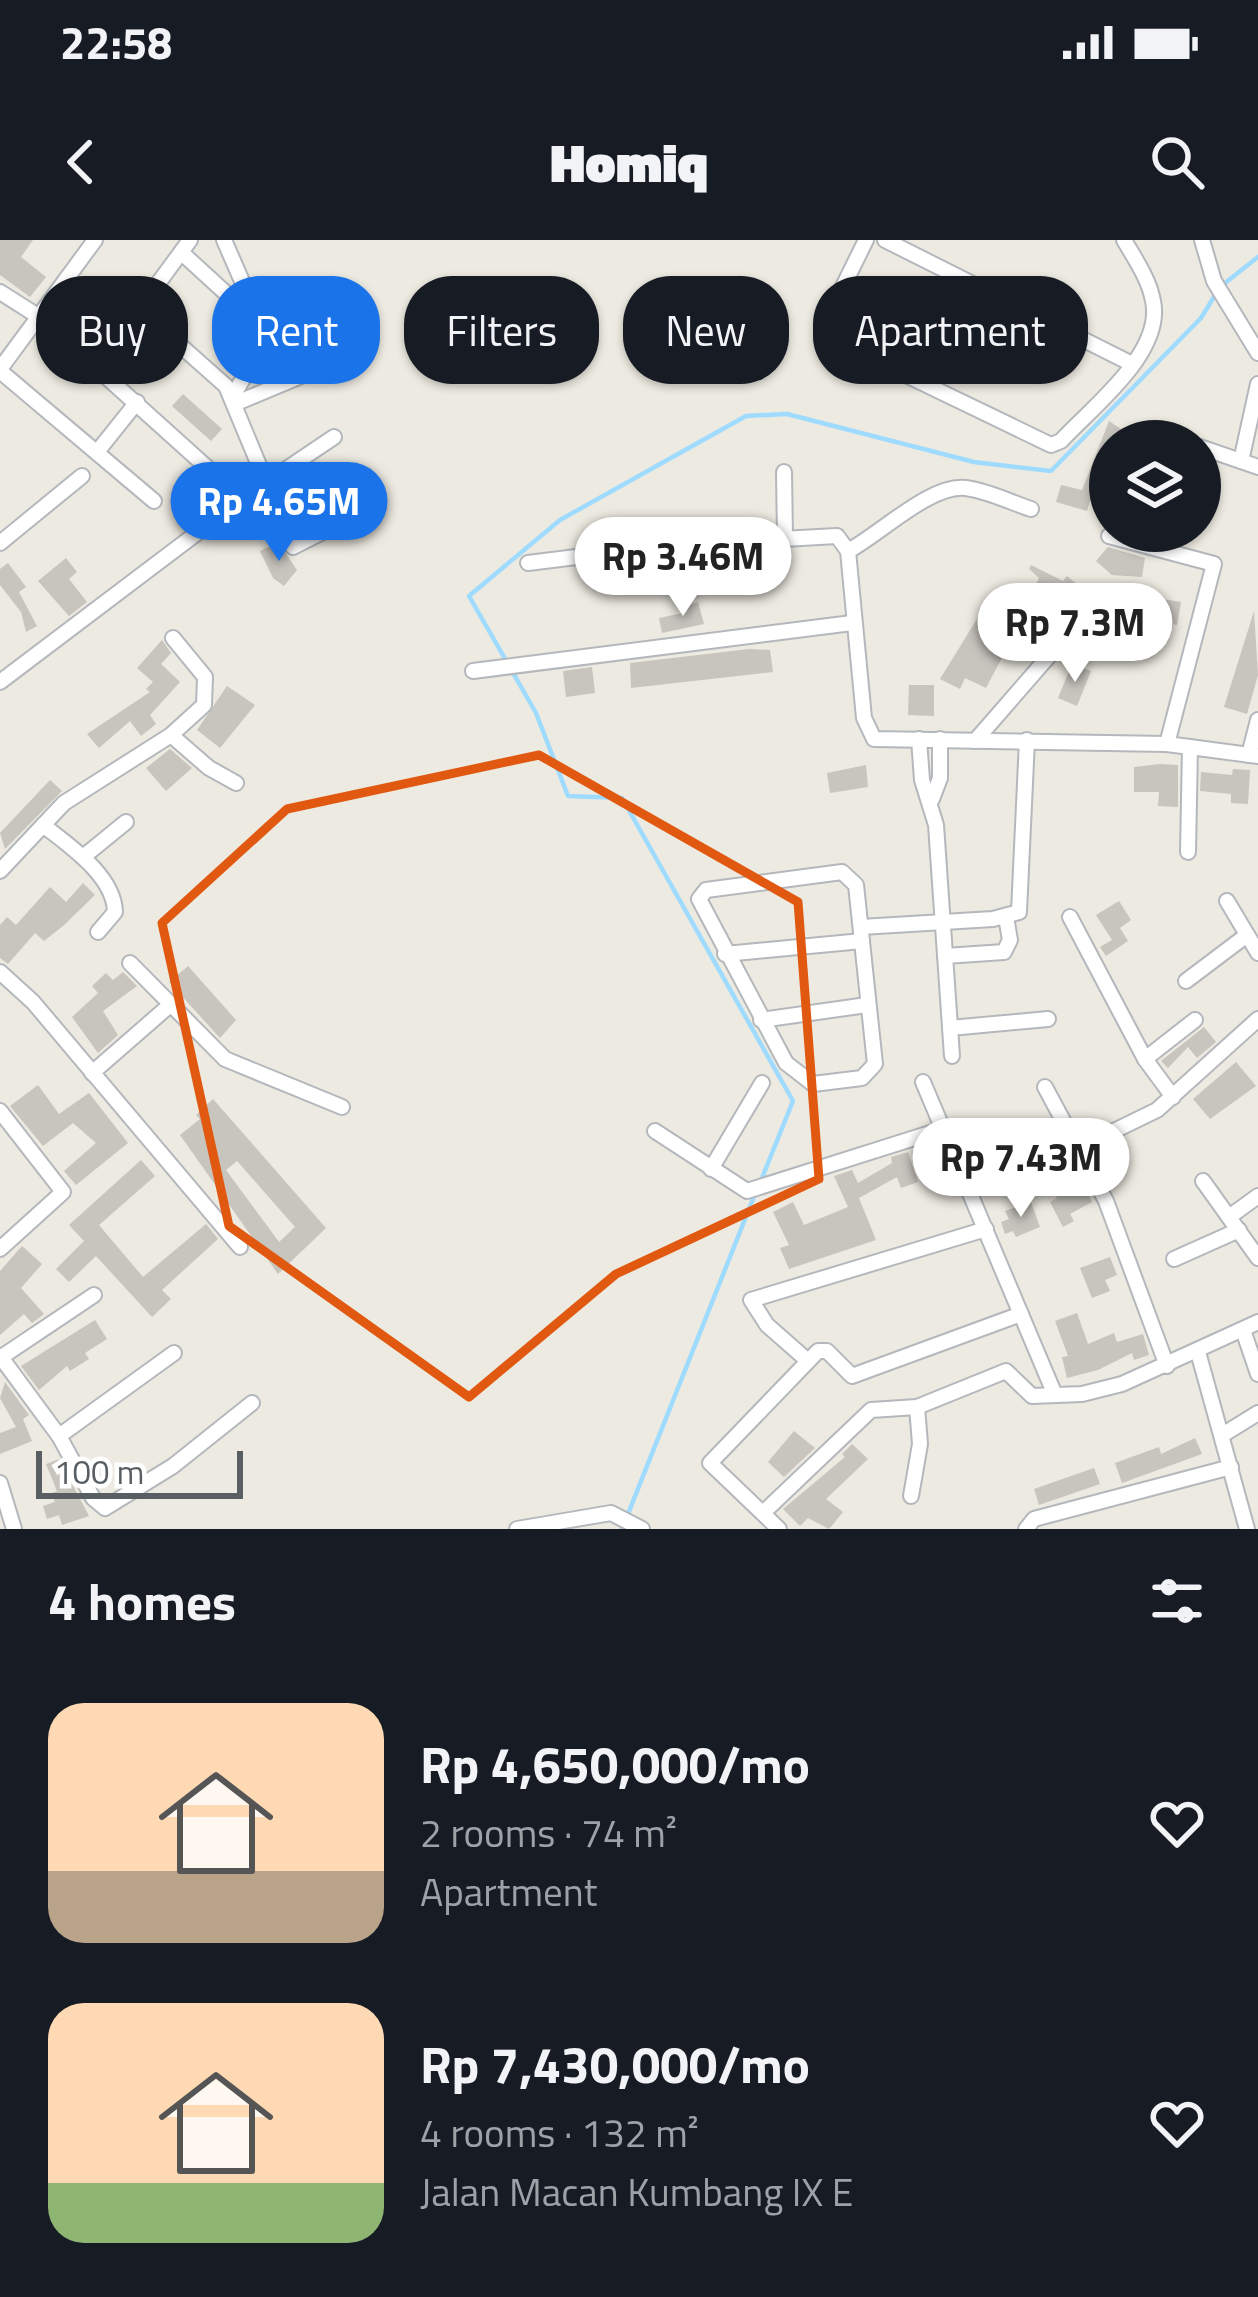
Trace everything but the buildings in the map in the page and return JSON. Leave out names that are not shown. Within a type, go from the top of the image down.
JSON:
[{"type":"street","points":[[224,240],[239,276]]},
{"type":"street","points":[[866,240],[827,319],[825,336],[1041,443],[1060,441],[1132,364],[1154,314],[1148,283],[1124,240]]},
{"type":"street","points":[[885,240],[1132,364]]},
{"type":"street","points":[[1202,240],[1214,281],[1258,353]]},
{"type":"street","points":[[68,276],[89,242]]},
{"type":"street","points":[[163,276],[186,246],[214,276]]},
{"type":"street","points":[[0,292],[36,315]]},
{"type":"street","points":[[36,324],[0,370],[154,501]]},
{"type":"street","points":[[188,356],[233,400],[264,484],[296,548],[366,511]]},
{"type":"street","points":[[116,384],[242,499]]},
{"type":"street","points":[[233,400],[242,384]]},
{"type":"street","points":[[233,400],[280,384]]},
{"type":"street","points":[[1241,461],[1258,384]]},
{"type":"street","points":[[97,452],[137,402]]},
{"type":"street","points":[[0,682],[242,499],[334,436]]},
{"type":"street","points":[[1221,454],[1258,467]]},
{"type":"street","points":[[784,472],[785,538]]},
{"type":"street","points":[[0,543],[82,476]]},
{"type":"street","points":[[848,551],[886,531],[941,489],[970,488],[1031,509]]},
{"type":"street","points":[[527,563],[837,536],[848,551],[852,623],[868,733],[878,740],[1167,744],[1254,756],[1258,719]]},
{"type":"street","points":[[1167,744],[1214,564],[1169,552]]},
{"type":"street","points":[[975,740],[1096,602]]},
{"type":"street","points":[[473,671],[852,623]]},
{"type":"street","points":[[0,871],[85,787],[172,735],[204,705],[208,685],[173,638]]},
{"type":"street","points":[[172,735],[209,768],[236,783]]},
{"type":"street","points":[[919,739],[922,780],[932,799],[952,1056]]},
{"type":"street","points":[[932,799],[940,778],[940,739]]},
{"type":"street","points":[[724,954],[942,920],[1017,914],[1022,904],[1027,740]]},
{"type":"street","points":[[1189,852],[1190,747]]},
{"type":"street","points":[[83,857],[126,822]]},
{"type":"street","points":[[43,824],[83,857],[115,902],[115,912],[98,932]]},
{"type":"street","points":[[842,872],[856,885],[861,934],[874,1064],[862,1078],[805,1081],[786,1064],[700,905],[706,890],[842,872]]},
{"type":"street","points":[[1227,901],[1258,952]]},
{"type":"street","points":[[945,956],[1004,952],[1010,940],[1006,917]]},
{"type":"street","points":[[1070,917],[1145,1058],[1173,1097]]},
{"type":"street","points":[[1186,981],[1247,935]]},
{"type":"street","points":[[130,963],[234,1065],[342,1107]]},
{"type":"street","points":[[0,972],[33,1002],[239,1247]]},
{"type":"street","points":[[92,1073],[170,1005]]},
{"type":"street","points":[[761,1020],[867,1005]]},
{"type":"street","points":[[950,1028],[1048,1019]]},
{"type":"street","points":[[1082,1147],[1141,1121],[1258,1019]]},
{"type":"street","points":[[1145,1058],[1195,1020]]},
{"type":"street","points":[[923,1082],[1021,1314],[1047,1396]]},
{"type":"street","points":[[711,1169],[762,1083]]},
{"type":"street","points":[[1045,1087],[1082,1147],[1135,1268],[1167,1366]]},
{"type":"street","points":[[0,1112],[63,1192],[0,1249]]},
{"type":"street","points":[[656,1131],[747,1191],[943,1129]]},
{"type":"street","points":[[1203,1181],[1258,1258]]},
{"type":"street","points":[[1174,1259],[1234,1224],[1258,1196]]},
{"type":"street","points":[[808,1361],[767,1325],[751,1300],[986,1229]]},
{"type":"street","points":[[94,1295],[0,1357],[59,1436],[93,1498],[108,1508],[252,1403]]},
{"type":"street","points":[[779,1529],[711,1461],[808,1361],[823,1349],[852,1376],[1021,1314]]},
{"type":"street","points":[[764,1512],[871,1410],[917,1407],[1006,1371],[1047,1396],[1105,1390],[1258,1322]]},
{"type":"street","points":[[1243,1330],[1258,1374]]},
{"type":"street","points":[[1198,1352],[1224,1434],[1246,1529]]},
{"type":"street","points":[[59,1436],[174,1353]]},
{"type":"street","points":[[911,1496],[920,1444],[917,1407]]},
{"type":"street","points":[[1224,1434],[1258,1413]]},
{"type":"street","points":[[1026,1529],[1034,1520],[1232,1467]]},
{"type":"street","points":[[0,1483],[14,1529]]},
{"type":"street","points":[[517,1529],[589,1515],[619,1515],[638,1527]]},
{"type":"highlighted area","points":[[539,755],[798,902],[819,1179],[616,1274],[469,1397],[229,1226],[162,923],[287,809]]},
{"type":"waterway","points":[[760,1183],[793,1101],[622,798],[568,796],[536,713],[469,596],[560,520],[746,416],[787,414],[974,462],[1051,471],[1201,318],[1220,287],[1258,257]]},
{"type":"waterway","points":[[622,1529],[755,1194]]}]
